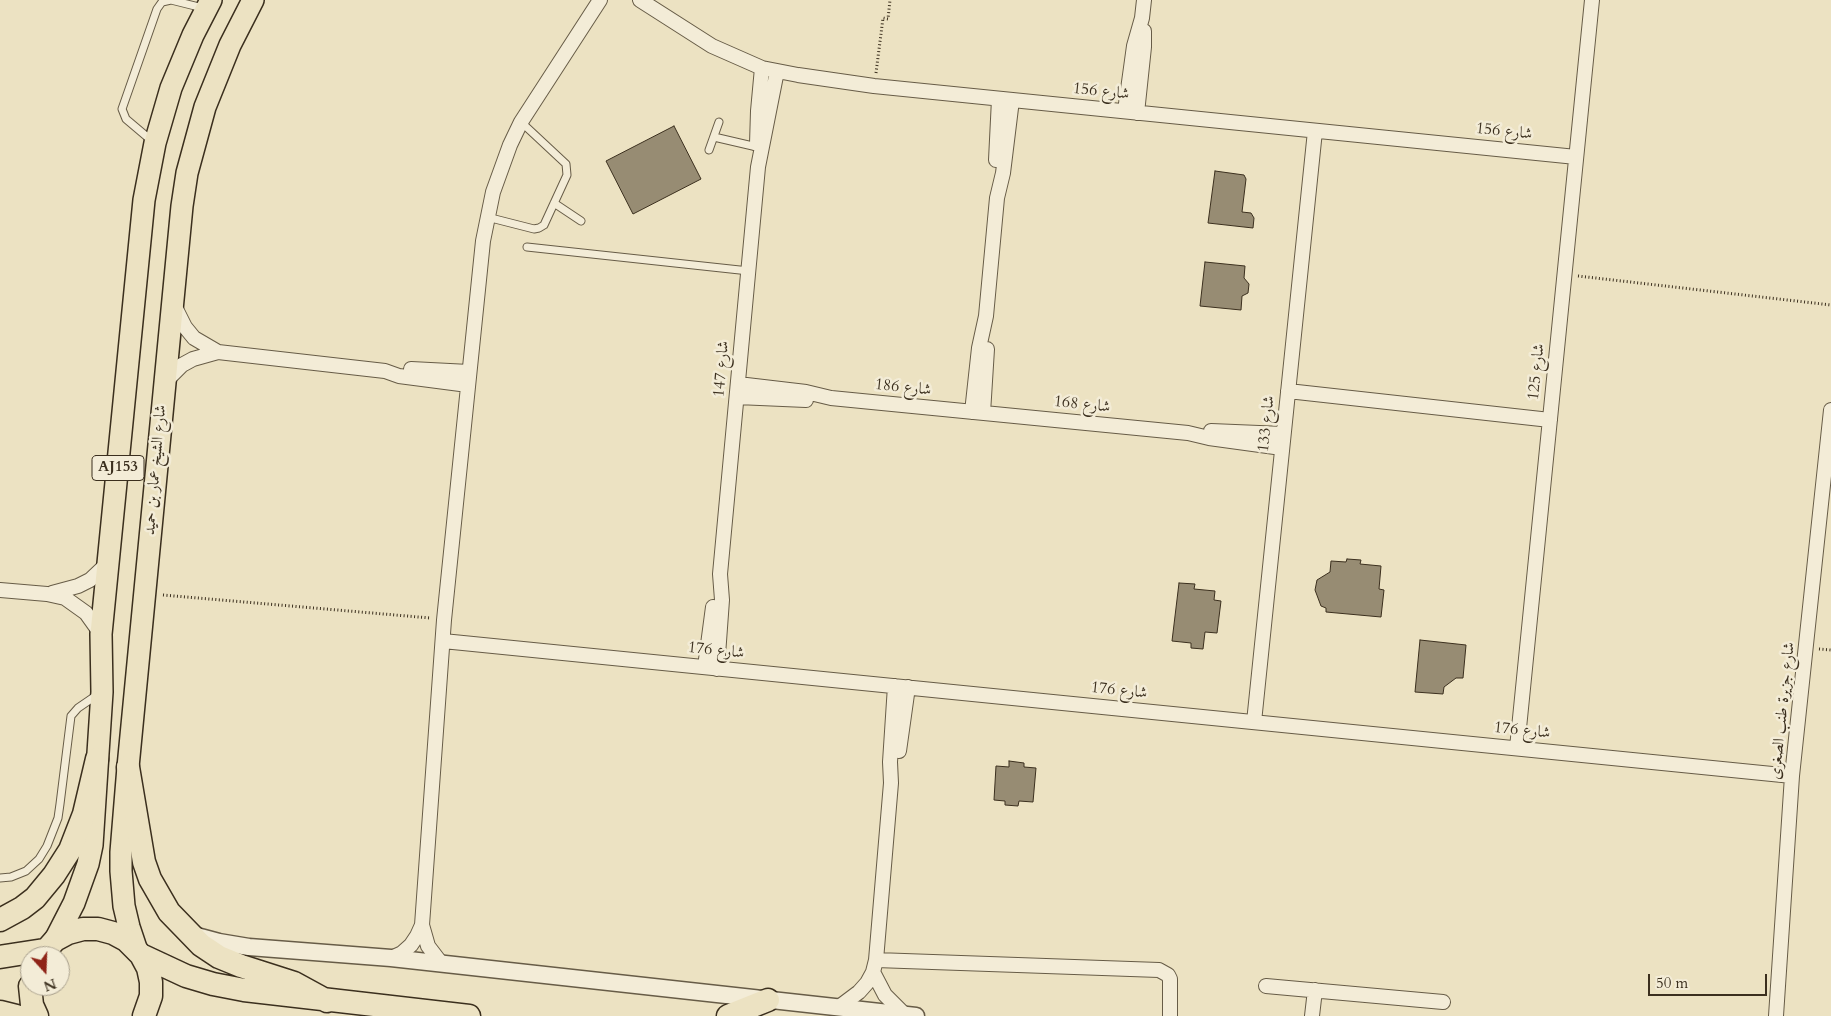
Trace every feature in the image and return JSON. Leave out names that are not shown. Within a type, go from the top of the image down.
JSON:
[{"type":"highway","points":[[2,918],[22,908],[35,898],[54,875],[70,850],[84,814],[97,759]]},
{"type":"highway","points":[[128,767],[139,844],[150,879],[169,912],[201,945],[219,957],[294,983],[327,1001]]},
{"type":"highway","points":[[51,946],[68,933],[83,929],[98,929],[113,933],[126,940],[139,953],[148,968],[151,996],[144,1016]]},
{"type":"highway","points":[[139,953],[186,976],[244,990],[469,1016]]},
{"type":"highway","points":[[0,958],[20,954]]},
{"type":"highway","points":[[31,996],[32,1005],[38,1016]]},
{"type":"highway","points":[[728,1016],[768,1000]]},
{"type":"highway","points":[[0,1012],[16,1016]]},
{"type":"main road","name":"شارع الشيخ عمار بن حميد","points":[[139,953],[129,928],[124,906],[121,871],[128,767],[182,206],[195,140],[216,76],[253,0]]},
{"type":"main road","name":"AJ153","points":[[49,946],[74,902],[88,864],[92,845],[102,692],[101,634],[144,200],[155,143],[178,70],[208,4]]},
{"type":"street","points":[[441,963],[428,946],[422,925],[444,620],[482,241],[501,168],[521,122],[600,0]]},
{"type":"street","name":"شارع 156","points":[[640,0],[712,46],[762,68],[777,71],[874,86],[1576,157]]},
{"type":"street","points":[[1131,112],[1134,46],[1142,18],[1144,0]]},
{"type":"street","name":"شارع 125","points":[[1516,748],[1592,0]]},
{"type":"street","name":"شارع 147","points":[[758,167],[757,125],[762,68]]},
{"type":"street","name":"شارع 147","points":[[711,668],[714,600],[720,574],[758,167],[777,71]]},
{"type":"street","points":[[978,413],[979,348],[986,316],[997,198],[995,170],[1006,99]]},
{"type":"street","name":"شارع 133","points":[[1254,722],[1315,130]]},
{"type":"street","points":[[173,302],[178,315],[194,338],[218,352],[385,371],[399,376],[469,379]]},
{"type":"street","points":[[164,383],[182,365],[194,359],[218,352]]},
{"type":"street","name":"شارع 186","points":[[737,390],[806,392],[831,398],[978,413]]},
{"type":"street","points":[[1288,391],[1550,420]]},
{"type":"street","name":"شارع جزيرة طنب الصغرى","points":[[1776,1016],[1792,776],[1831,410]]},
{"type":"street","name":"شارع 168","points":[[978,413],[1188,433],[1220,440],[1283,441]]},
{"type":"street","points":[[47,594],[66,591],[78,586],[100,571],[109,562]]},
{"type":"street","points":[[0,590],[47,594],[65,598],[76,604],[86,613],[101,634]]},
{"type":"street","name":"شارع 176","points":[[443,641],[1792,776]]},
{"type":"street","points":[[902,687],[890,762],[891,783],[875,966],[885,995],[910,1015]]},
{"type":"street","points":[[391,958],[411,945],[422,925]]},
{"type":"street","points":[[189,934],[249,947],[441,963],[910,1015]]},
{"type":"street","points":[[839,1007],[859,992],[875,966]]},
{"type":"street","points":[[875,966],[1159,970],[1168,975],[1170,979],[1170,1016]]},
{"type":"street","points":[[1266,986],[1443,1002]]},
{"type":"street","points":[[1312,1016],[1315,990]]},
{"type":"lane","points":[[155,143],[126,119],[122,109],[157,9],[162,2],[171,0],[208,4]]},
{"type":"lane","points":[[487,216],[536,229],[544,225],[567,175],[566,164],[521,122]]},
{"type":"lane","points":[[709,150],[719,122]]},
{"type":"lane","points":[[714,137],[757,147]]},
{"type":"lane","points":[[554,202],[581,220]]},
{"type":"lane","points":[[527,247],[748,271]]},
{"type":"lane","points":[[0,878],[11,877],[26,871],[39,859],[58,818],[71,716],[78,708],[102,692]]},
{"type":"path","points":[[874,86],[883,18],[888,19],[890,0]]},
{"type":"path","points":[[1564,274],[1831,305]]},
{"type":"path","points":[[144,594],[444,620]]},
{"type":"building","points":[[674,126],[701,179],[633,214],[606,161]]},
{"type":"building","points":[[1215,171],[1244,175],[1246,179],[1242,212],[1251,213],[1254,218],[1253,228],[1208,223]]},
{"type":"building","points":[[1205,262],[1245,266],[1244,278],[1249,284],[1248,293],[1242,296],[1241,310],[1200,306]]},
{"type":"building","points":[[1347,559],[1361,560],[1360,564],[1381,566],[1379,589],[1384,590],[1381,617],[1326,612],[1326,608],[1321,606],[1315,590],[1317,580],[1330,572],[1331,561],[1346,562]]},
{"type":"building","points":[[1179,583],[1195,584],[1194,589],[1215,591],[1214,600],[1221,601],[1217,633],[1205,632],[1203,649],[1191,648],[1191,643],[1172,641]]},
{"type":"building","points":[[1420,640],[1466,645],[1463,678],[1456,678],[1444,687],[1443,694],[1415,692]]},
{"type":"building","points":[[1009,761],[1024,763],[1024,767],[1036,768],[1033,802],[1019,801],[1018,806],[1005,805],[1005,801],[994,800],[996,766],[1009,767]]}]
